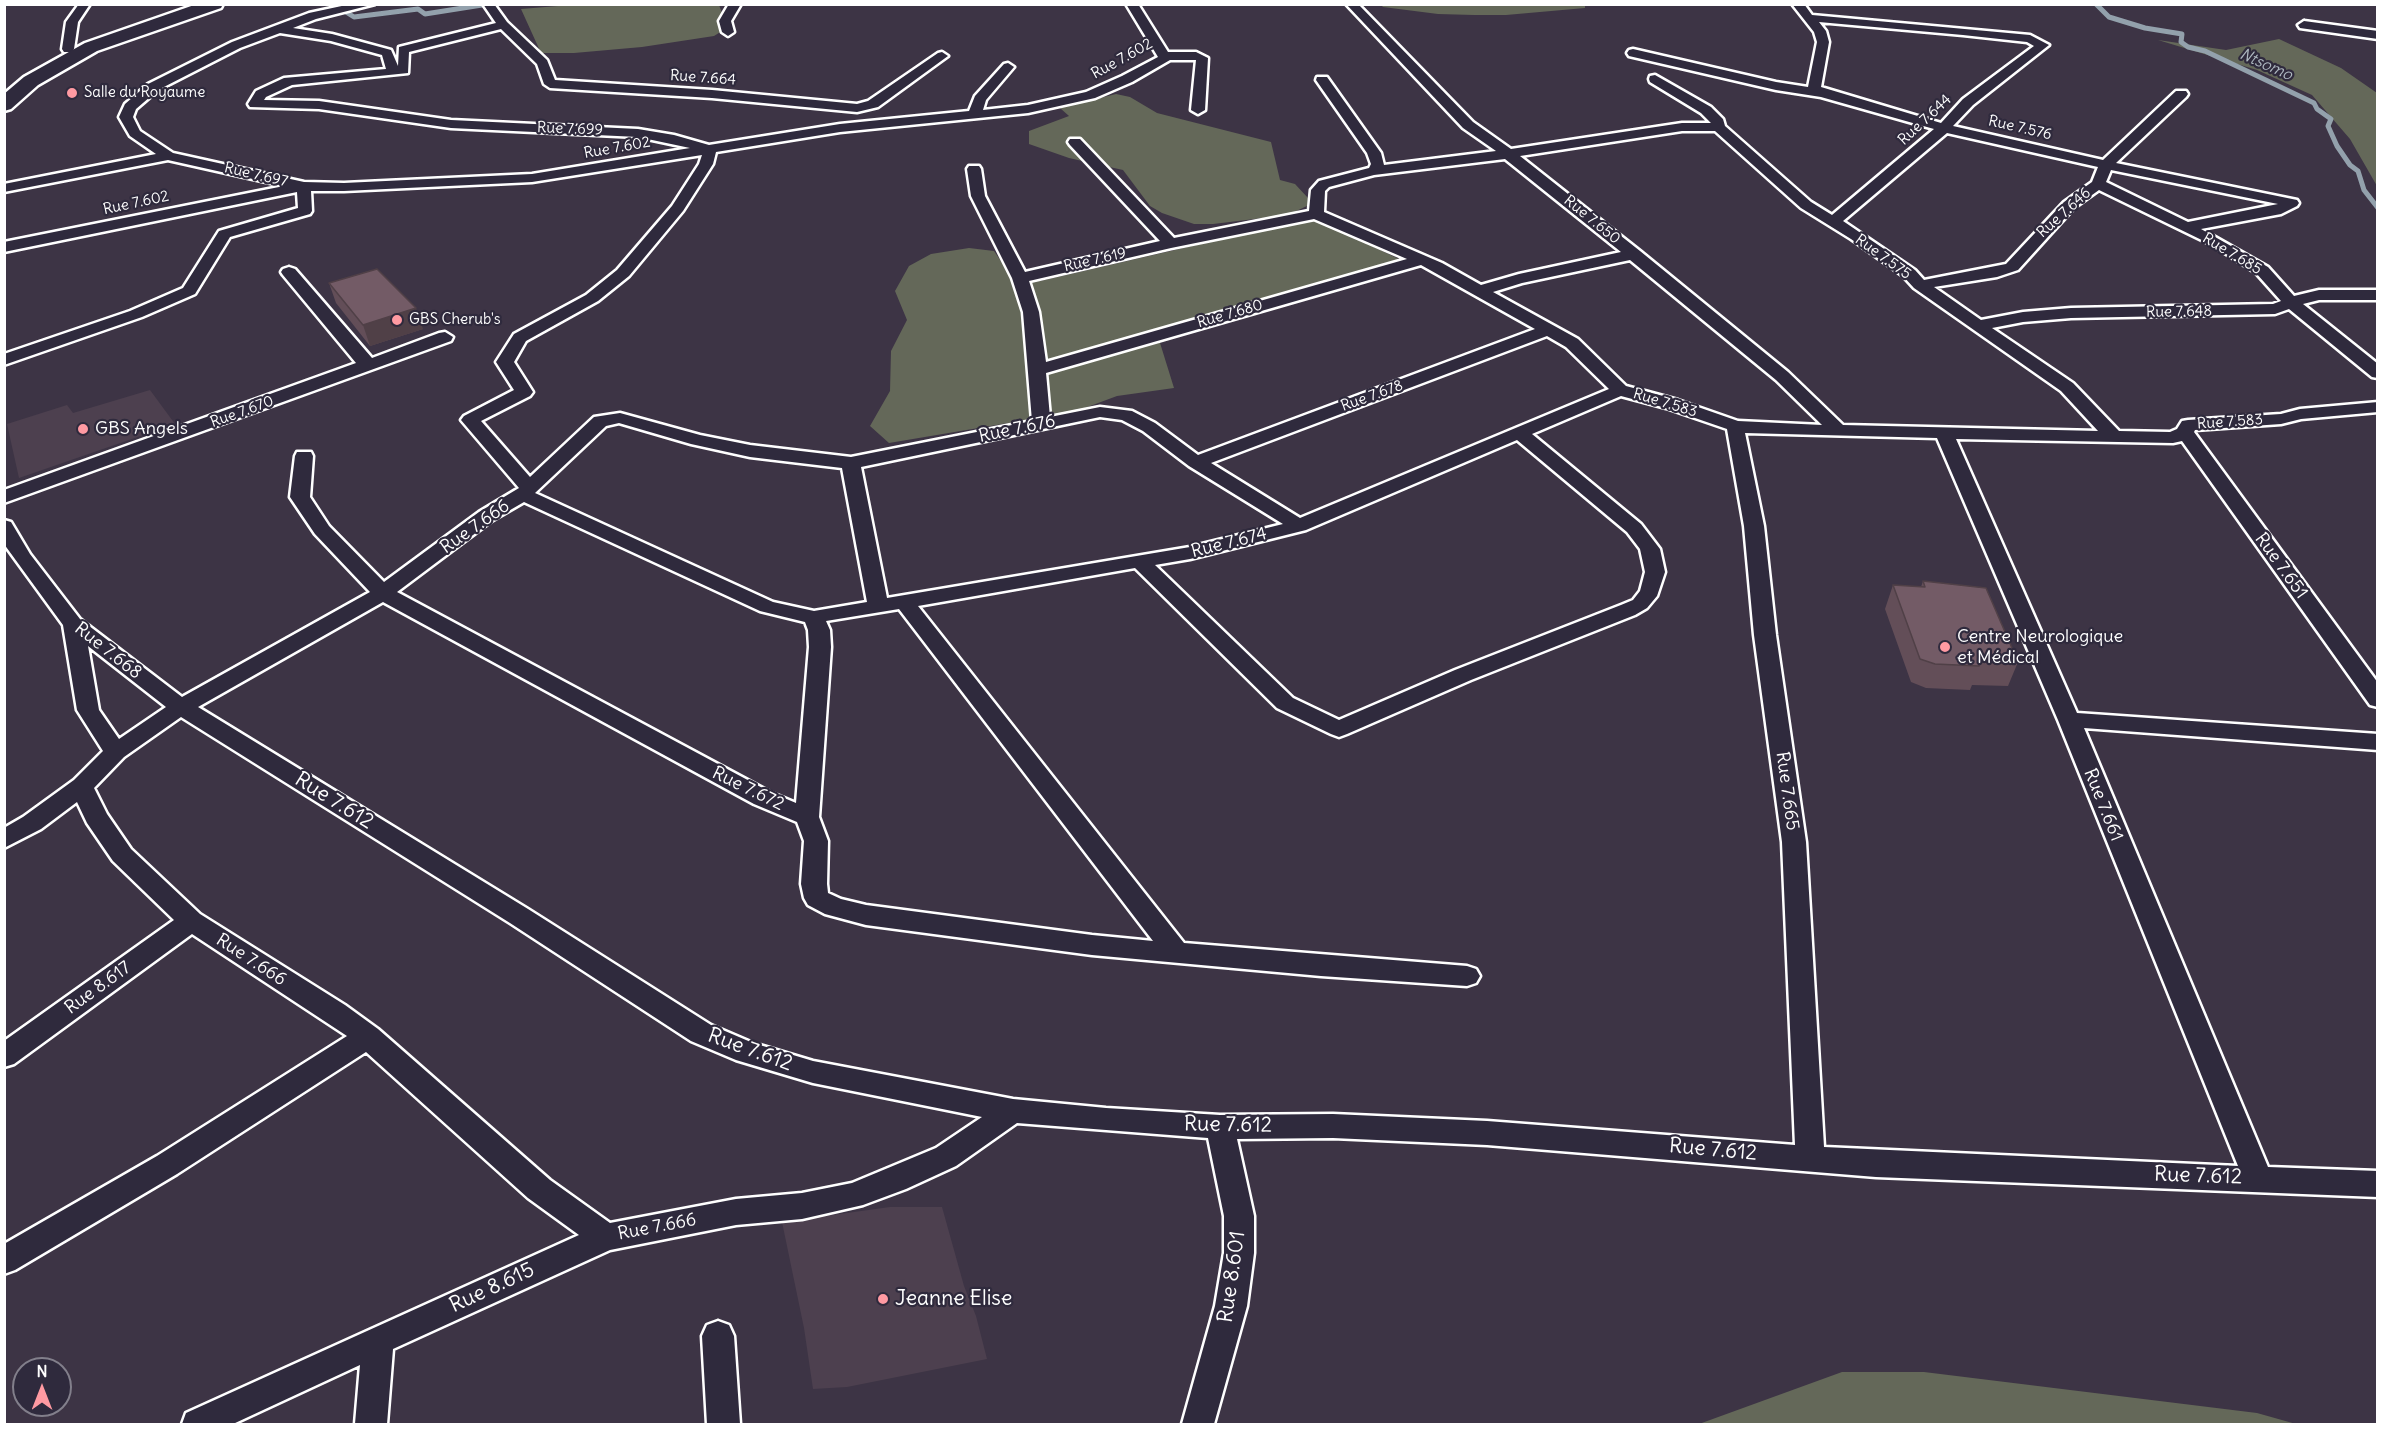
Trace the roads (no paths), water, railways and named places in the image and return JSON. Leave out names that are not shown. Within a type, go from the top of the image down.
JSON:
[{"type":"main road","points":[[4,87],[68,49],[194,4]]},
{"type":"main road","points":[[4,105],[31,81],[91,47],[215,4]]},
{"type":"street","points":[[68,49],[72,22],[85,4]]},
{"type":"street","name":"Rue 7.697","points":[[4,360],[136,314],[189,291],[224,234],[305,211],[304,186],[168,156],[135,133],[126,117],[130,107],[153,87],[236,45],[327,12],[370,4]]},
{"type":"street","name":"Rue 7.664","points":[[488,4],[503,25],[543,63],[550,84],[712,94],[857,108],[873,104],[942,56]]},
{"type":"street","points":[[728,32],[725,21],[735,4]]},
{"type":"street","name":"Rue 7.602","points":[[4,247],[304,186],[344,187],[532,178],[872,124],[1028,109],[1090,95],[1127,79],[1166,56],[1132,4]]},
{"type":"street","name":"Rue 7.650","points":[[1351,4],[1467,125],[1508,154],[1635,254],[1782,376],[1838,431]]},
{"type":"street","points":[[1797,4],[1820,31],[1823,42],[1814,88],[1822,93]]},
{"type":"street","name":"Rue 7.644","points":[[1810,18],[1986,33],[2030,39],[2043,45],[1968,102],[1944,128],[1833,222]]},
{"type":"street","points":[[404,70],[403,50],[503,25]]},
{"type":"street","points":[[2304,25],[2378,35]]},
{"type":"street","name":"Rue 7.699","points":[[279,29],[332,38],[387,53],[393,72],[289,81],[261,94],[255,104],[319,105],[451,124],[638,133],[674,139],[710,150]]},
{"type":"street","name":"Rue 7.576","points":[[1633,53],[1776,86],[1822,93],[1944,128],[2106,165],[2292,202],[2276,211],[2185,227]]},
{"type":"street","points":[[1166,56],[1202,58],[1198,110]]},
{"type":"street","points":[[974,115],[980,99],[1008,68]]},
{"type":"street","name":"Rue 7.575","points":[[1655,79],[1706,110],[1718,122],[1718,127],[1806,205],[1909,273],[1920,285],[2067,387],[2113,436]]},
{"type":"street","points":[[1322,80],[1374,153],[1378,164],[1374,171]]},
{"type":"street","name":"Rue 7.646","points":[[1920,285],[1997,272],[2012,267],[2069,206],[2098,183],[2106,165],[2181,94]]},
{"type":"street","points":[[857,108],[872,124]]},
{"type":"street","points":[[1316,214],[1318,190],[1324,184],[1374,171],[1508,154],[1682,127],[1718,127]]},
{"type":"street","points":[[1075,142],[1171,243]]},
{"type":"street","points":[[710,150],[706,164],[678,208],[623,273],[592,298],[520,338],[505,362],[524,392],[470,420],[526,491],[767,607],[814,617]]},
{"type":"street","points":[[4,188],[168,156]]},
{"type":"street","points":[[974,169],[978,196],[1020,278],[1031,312],[1038,370],[1041,424]]},
{"type":"street","name":"Rue 7.685","points":[[2098,183],[2217,242],[2262,270],[2292,303],[2378,373]]},
{"type":"street","name":"Rue 7.619","points":[[1020,278],[1171,243],[1316,214]]},
{"type":"street","name":"Rue 7.583","points":[[1316,214],[1422,260],[1548,330],[1572,344],[1620,390],[1672,404],[1735,426],[1761,429],[2174,438],[2185,432],[2188,425],[2281,419],[2300,414],[2378,407]]},
{"type":"street","points":[[1479,291],[1520,279],[1635,254]]},
{"type":"street","name":"Rue 7.680","points":[[1038,370],[1422,260]]},
{"type":"street","points":[[289,273],[365,360],[365,365]]},
{"type":"street","name":"Rue 7.648","points":[[1979,325],[2023,316],[2052,314],[2275,309],[2319,295],[2378,295]]},
{"type":"street","name":"Rue 7.678","points":[[1196,462],[1548,330]]},
{"type":"street","name":"Rue 7.670","points":[[4,497],[446,337]]},
{"type":"street","name":"Rue 7.674","points":[[814,617],[1190,553],[1299,526],[1620,390]]},
{"type":"street","name":"Rue 7.676","points":[[600,421],[620,418],[697,440],[750,451],[851,463],[1100,412],[1126,415],[1149,427],[1196,462],[1299,526]]},
{"type":"street","name":"Rue 7.666","points":[[600,421],[526,491],[486,516],[383,593],[180,707],[116,752],[82,786],[96,817],[122,855],[191,921],[335,1013],[368,1037],[539,1189],[606,1237],[670,1223],[736,1212],[802,1206],[852,1196],[896,1180],[946,1156],[1013,1111]]},
{"type":"street","name":"Rue 7.665","points":[[1735,426],[1754,526],[1765,635],[1794,842],[1810,1158]]},
{"type":"street","points":[[1139,561],[1285,703],[1339,729],[1473,671],[1628,610],[1640,604],[1650,592],[1655,572],[1650,549],[1634,528],[1518,432]]},
{"type":"street","name":"Rue 7.651","points":[[2185,432],[2378,700]]},
{"type":"street","name":"Rue 7.661","points":[[1944,433],[2070,720],[2123,855],[2258,1178]]},
{"type":"street","name":"Rue 7.672","points":[[304,456],[300,498],[322,530],[383,593],[427,620],[762,798],[807,816],[820,647],[819,630],[814,617]]},
{"type":"street","points":[[851,463],[878,607]]},
{"type":"street","name":"Rue 7.668","points":[[4,526],[13,560],[73,624],[180,707]]},
{"type":"street","points":[[904,602],[1177,953]]},
{"type":"street","points":[[73,624],[88,710],[116,752]]},
{"type":"street","name":"Rue 7.612","points":[[180,707],[519,916],[701,1033],[746,1052],[813,1072],[1013,1111],[1220,1127],[1333,1126],[1487,1133],[1875,1164],[2378,1184]]},
{"type":"street","points":[[2070,720],[2378,742]]},
{"type":"street","points":[[4,839],[32,823],[82,786]]},
{"type":"street","points":[[807,816],[816,841],[814,884],[817,898],[834,908],[866,915],[1092,945],[1467,976]]},
{"type":"street","name":"Rue 8.617","points":[[4,1056],[191,921]]},
{"type":"street","points":[[4,1260],[167,1165],[368,1037]]},
{"type":"street","name":"Rue 8.601","points":[[1198,1425],[1216,1367],[1231,1306],[1239,1253],[1239,1216],[1220,1127]]},
{"type":"street","name":"Rue 8.615","points":[[198,1425],[378,1340],[606,1237]]},
{"type":"street","points":[[718,1336],[724,1425]]},
{"type":"street","points":[[371,1425],[378,1340]]},
{"type":"waterway","name":"Ntsomo","points":[[2096,4],[2109,17],[2145,28],[2182,34],[2181,42],[2188,47],[2205,51],[2314,103],[2317,109],[2331,119],[2328,126],[2337,146],[2350,165],[2358,171],[2364,190],[2378,208]]},
{"type":"waterway","points":[[346,12],[354,17],[418,9],[425,14],[482,5]]},
{"type":"place","name":"Salle du Royaume","points":[[72,93]]},
{"type":"place","name":"GBS Cherub's","points":[[397,320]]},
{"type":"place","name":"GBS Angels","points":[[83,429]]},
{"type":"place","name":"Centre Neurologique et Médical","points":[[1945,647]]},
{"type":"place","name":"Jeanne Elise","points":[[883,1299]]}]
